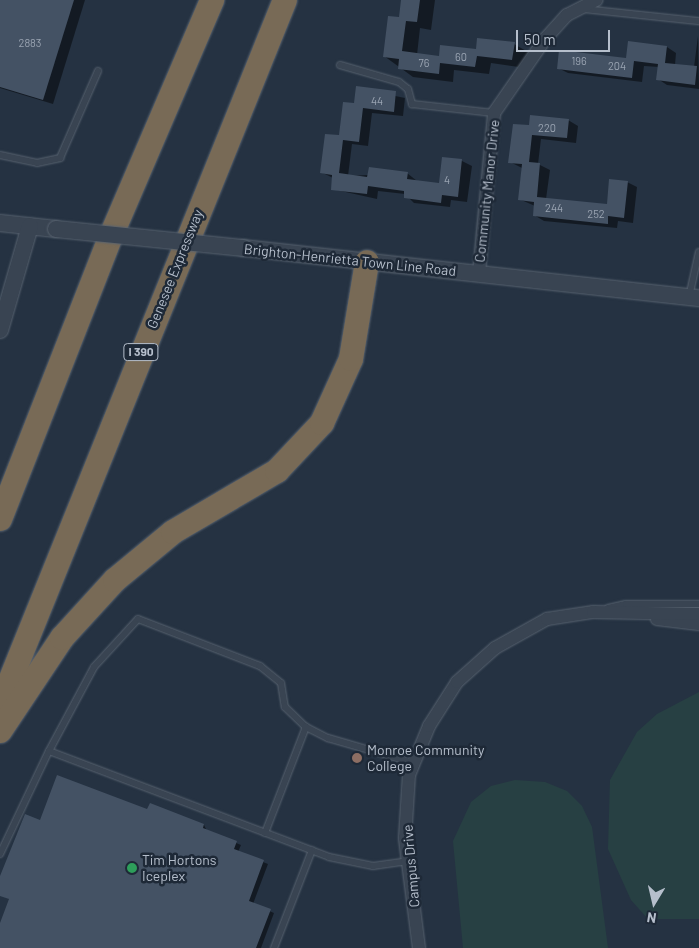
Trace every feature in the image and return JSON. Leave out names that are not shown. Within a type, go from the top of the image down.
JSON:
[{"type":"highway","points":[[0,519],[111,236],[212,0]]},
{"type":"highway","name":"Genesee Expressway","points":[[0,706],[285,0]]},
{"type":"highway","points":[[0,731],[62,638],[115,580],[173,532],[277,471],[322,423],[351,359],[367,262]]},
{"type":"street","name":"Community Manor Drive","points":[[479,273],[494,114],[546,38],[580,8],[596,0]]},
{"type":"street","name":"Brighton-Henrietta Town Line Road","points":[[0,222],[649,292],[694,301]]},
{"type":"street","points":[[0,330],[30,226]]},
{"type":"street","name":"Campus Drive","points":[[419,948],[406,829],[414,763],[429,726],[457,682],[495,648],[547,619],[593,612],[699,614]]},
{"type":"street","name":"Campus Drive","points":[[593,612],[699,624]]},
{"type":"lane","points":[[580,8],[699,21]]},
{"type":"lane","points":[[340,65],[399,82],[408,89],[412,104],[494,114]]},
{"type":"lane","points":[[0,154],[37,163],[60,158],[98,71]]},
{"type":"lane","points":[[694,301],[699,252]]},
{"type":"lane","points":[[593,612],[626,604],[699,604]]},
{"type":"lane","points":[[0,854],[49,752],[94,667],[138,619],[260,666],[281,683],[285,706],[306,727],[328,738],[414,763]]},
{"type":"lane","points":[[265,833],[306,727]]},
{"type":"lane","points":[[49,752],[312,850],[373,866],[408,861]]},
{"type":"lane","points":[[274,948],[312,850]]},
{"type":"green space","points":[[699,692],[699,919],[648,919],[631,900],[608,849],[610,780],[637,732],[657,714]]},
{"type":"green space","points":[[515,780],[545,782],[567,791],[582,806],[592,827],[608,948],[463,948],[453,841],[471,802],[491,786]]},
{"type":"building","points":[[0,0],[74,0],[43,100],[0,87]]},
{"type":"building","points":[[401,0],[420,0],[417,22],[406,21],[402,51],[439,56],[440,45],[476,49],[477,38],[515,42],[512,60],[477,56],[475,67],[440,63],[439,74],[398,69],[399,59],[383,57],[388,16],[399,17]]},
{"type":"building","points":[[628,41],[667,46],[665,63],[697,66],[695,85],[656,80],[658,64],[634,61],[632,78],[557,69],[559,50],[626,58]]},
{"type":"building","points":[[356,86],[396,91],[394,112],[363,108],[359,142],[343,140],[339,173],[367,177],[369,167],[408,172],[407,179],[439,183],[442,157],[462,159],[458,197],[442,195],[441,203],[404,198],[404,191],[368,186],[367,194],[331,190],[332,175],[320,173],[325,134],[339,135],[343,102],[354,103]]},
{"type":"building","points":[[530,115],[569,119],[567,138],[532,135],[529,162],[540,163],[537,197],[607,204],[609,179],[628,181],[624,218],[608,216],[608,224],[533,216],[534,202],[518,200],[522,164],[508,163],[513,124],[529,125]]},
{"type":"building","name":"Tim Hortons Iceplex","points":[[57,775],[147,809],[150,803],[204,824],[203,828],[237,841],[234,849],[264,860],[249,901],[271,909],[256,948],[0,948],[0,923],[9,899],[0,896],[0,876],[25,814],[40,820]]},
{"type":"place","name":"Monroe Community College","points":[[357,758]]},
{"type":"place","name":"Tim Hortons Iceplex","points":[[132,868]]}]
